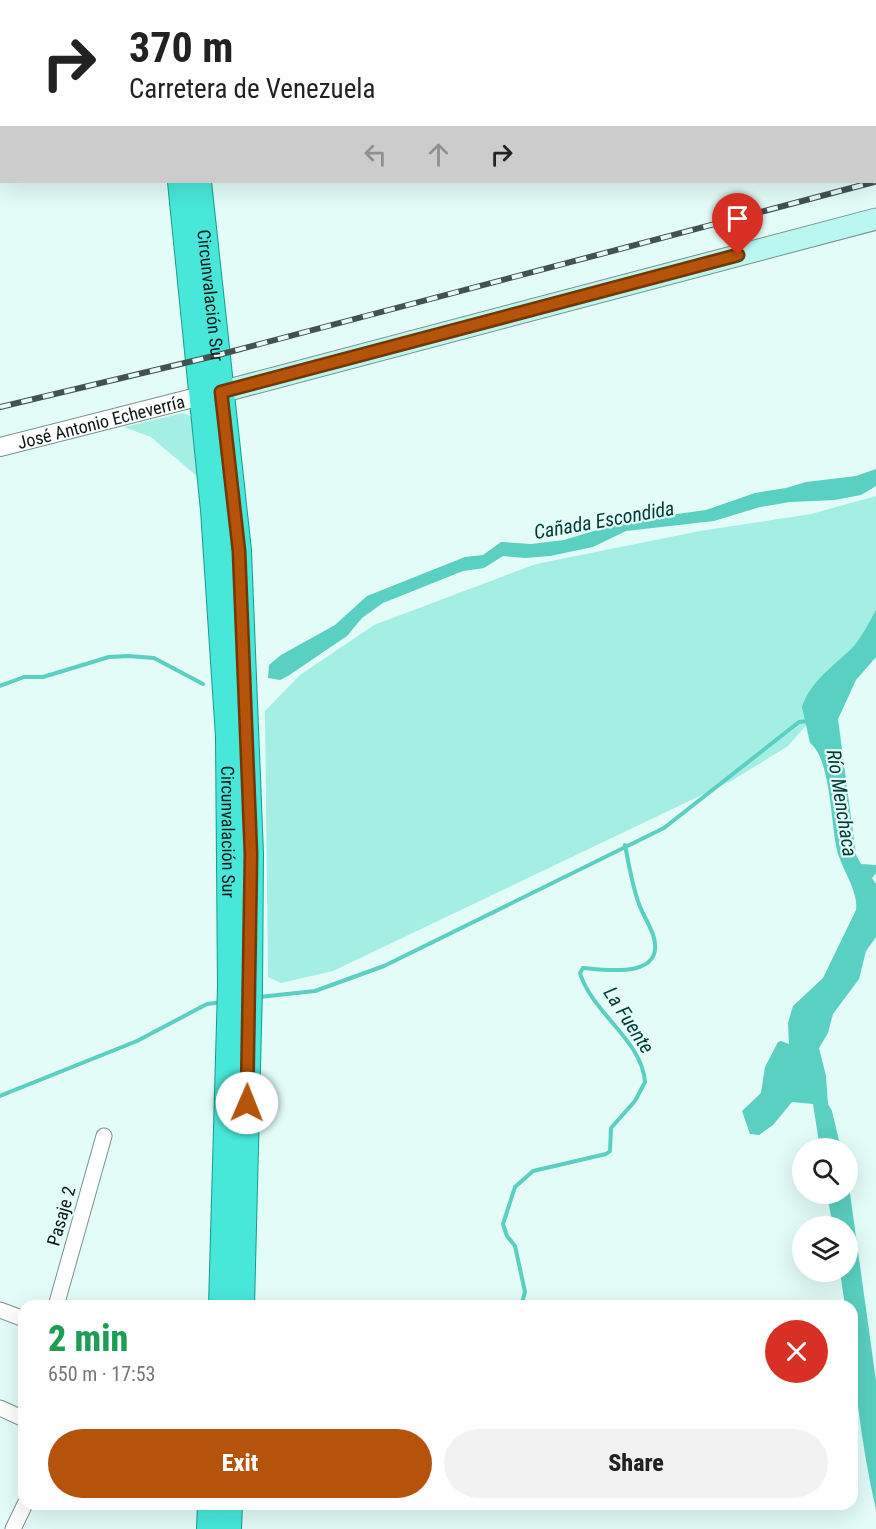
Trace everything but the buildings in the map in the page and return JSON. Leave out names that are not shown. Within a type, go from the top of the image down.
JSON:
[{"type":"highway","name":"Circunvalación Sur","points":[[180,183],[211,394]]},
{"type":"highway","name":"Circunvalación Sur","points":[[199,183],[211,394],[213,510],[228,737],[240,998],[242,1300]]},
{"type":"highway","name":"Circunvalación Sur","points":[[220,1300],[240,998]]},
{"type":"highway","points":[[209,1529],[210,1510]]},
{"type":"highway","points":[[229,1529],[230,1510]]},
{"type":"main road","points":[[211,394],[876,219]]},
{"type":"street","name":"José Antonio Echeverría","points":[[0,447],[211,394]]},
{"type":"street","name":"Pasaje 2","points":[[58,1300],[104,1136]]},
{"type":"street","points":[[0,1310],[18,1316]]},
{"type":"street","points":[[0,1408],[18,1413]]},
{"type":"street","points":[[13,1529],[22,1510]]},
{"type":"shaded area","points":[[183,413],[195,418],[205,483],[151,437],[124,427]]},
{"type":"shaded area","points":[[876,496],[876,614],[810,721],[788,746],[733,780],[333,971],[281,983],[268,977],[265,711],[300,675],[374,625],[536,564],[700,531],[811,514]]},
{"type":"water","points":[[876,469],[876,486],[861,495],[835,500],[790,502],[760,507],[714,521],[626,531],[593,547],[550,556],[525,558],[503,556],[484,568],[463,571],[383,603],[362,618],[347,636],[288,676],[280,680],[268,678],[269,665],[281,655],[335,625],[367,596],[465,557],[483,555],[501,542],[531,544],[564,540],[627,521],[706,510],[755,493],[806,482],[856,476]]},
{"type":"water","name":"Río Menchaca","points":[[876,610],[876,657],[856,680],[838,719],[856,855],[861,864],[876,865],[876,873],[872,878],[876,884],[876,937],[866,951],[859,979],[833,1014],[828,1033],[819,1048],[826,1076],[828,1104],[838,1138],[818,1138],[813,1104],[792,1102],[773,1125],[759,1135],[750,1134],[742,1111],[761,1093],[765,1067],[778,1042],[789,1044],[788,1023],[793,1006],[823,978],[856,910],[855,894],[836,845],[826,775],[817,751],[810,743],[802,707],[816,682],[850,650]]},
{"type":"water","points":[[829,1204],[851,1204],[853,1216],[831,1216]]},
{"type":"water","points":[[858,1251],[876,1381],[876,1510],[858,1409],[858,1300],[844,1300],[841,1282],[858,1282]]},
{"type":"waterway","name":"Cañada Escondida","points":[[0,686],[24,677],[43,677],[109,657],[128,656],[154,658],[203,684]]},
{"type":"waterway","points":[[259,997],[315,991],[384,966],[664,828],[799,722],[808,721]]},
{"type":"waterway","name":"La Fuente","points":[[523,1300],[525,1292],[515,1246],[507,1236],[503,1224],[515,1187],[533,1171],[606,1154],[610,1151],[611,1128],[635,1101],[645,1082],[642,1067],[635,1053],[595,1001],[580,973],[583,968],[618,970],[642,966],[650,960],[655,951],[653,934],[634,890],[625,845]]},
{"type":"waterway","points":[[0,1096],[137,1041],[207,1004],[222,1002]]},
{"type":"railway","points":[[0,407],[218,355],[870,183]]},
{"type":"route","points":[[247,1103],[251,854],[239,551],[221,392],[738,255]]}]
